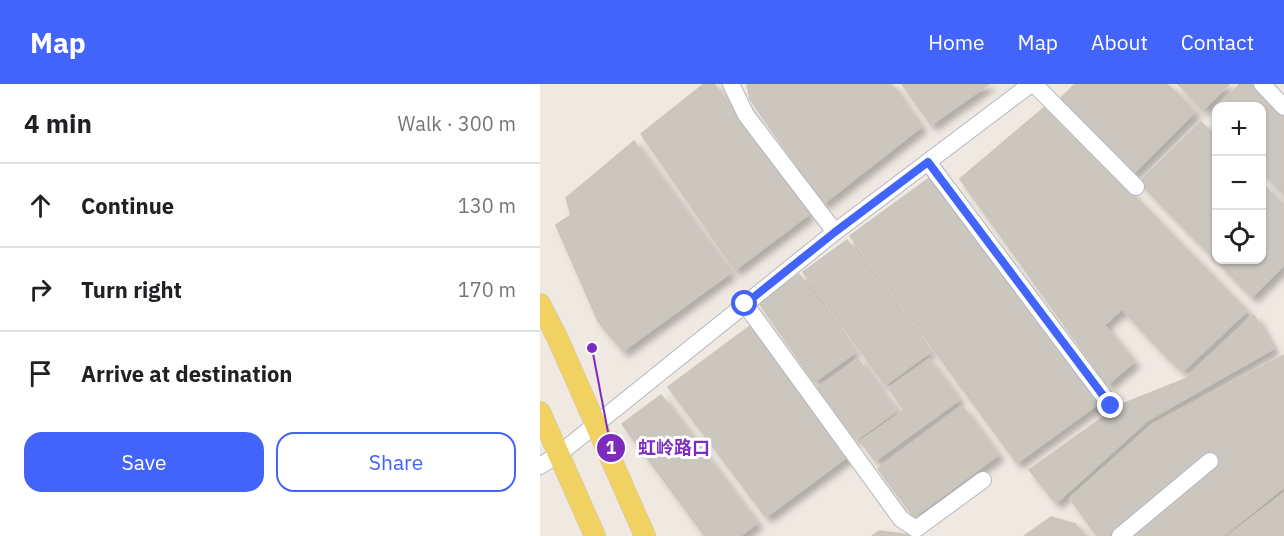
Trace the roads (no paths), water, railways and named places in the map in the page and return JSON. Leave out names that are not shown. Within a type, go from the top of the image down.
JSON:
[{"type":"main road","points":[[540,304],[645,536]]},
{"type":"main road","points":[[540,412],[595,536]]},
{"type":"street","points":[[731,84],[746,115],[835,232]]},
{"type":"street","points":[[540,466],[559,454],[835,232],[1033,84],[1136,187]]},
{"type":"street","points":[[1262,84],[1284,107]]},
{"type":"street","points":[[928,162],[1111,406]]},
{"type":"street","points":[[745,304],[901,519],[916,529],[983,480]]},
{"type":"street","points":[[1120,536],[1210,461]]},
{"type":"place","name":"虹岭路口","points":[[592,348]]}]
